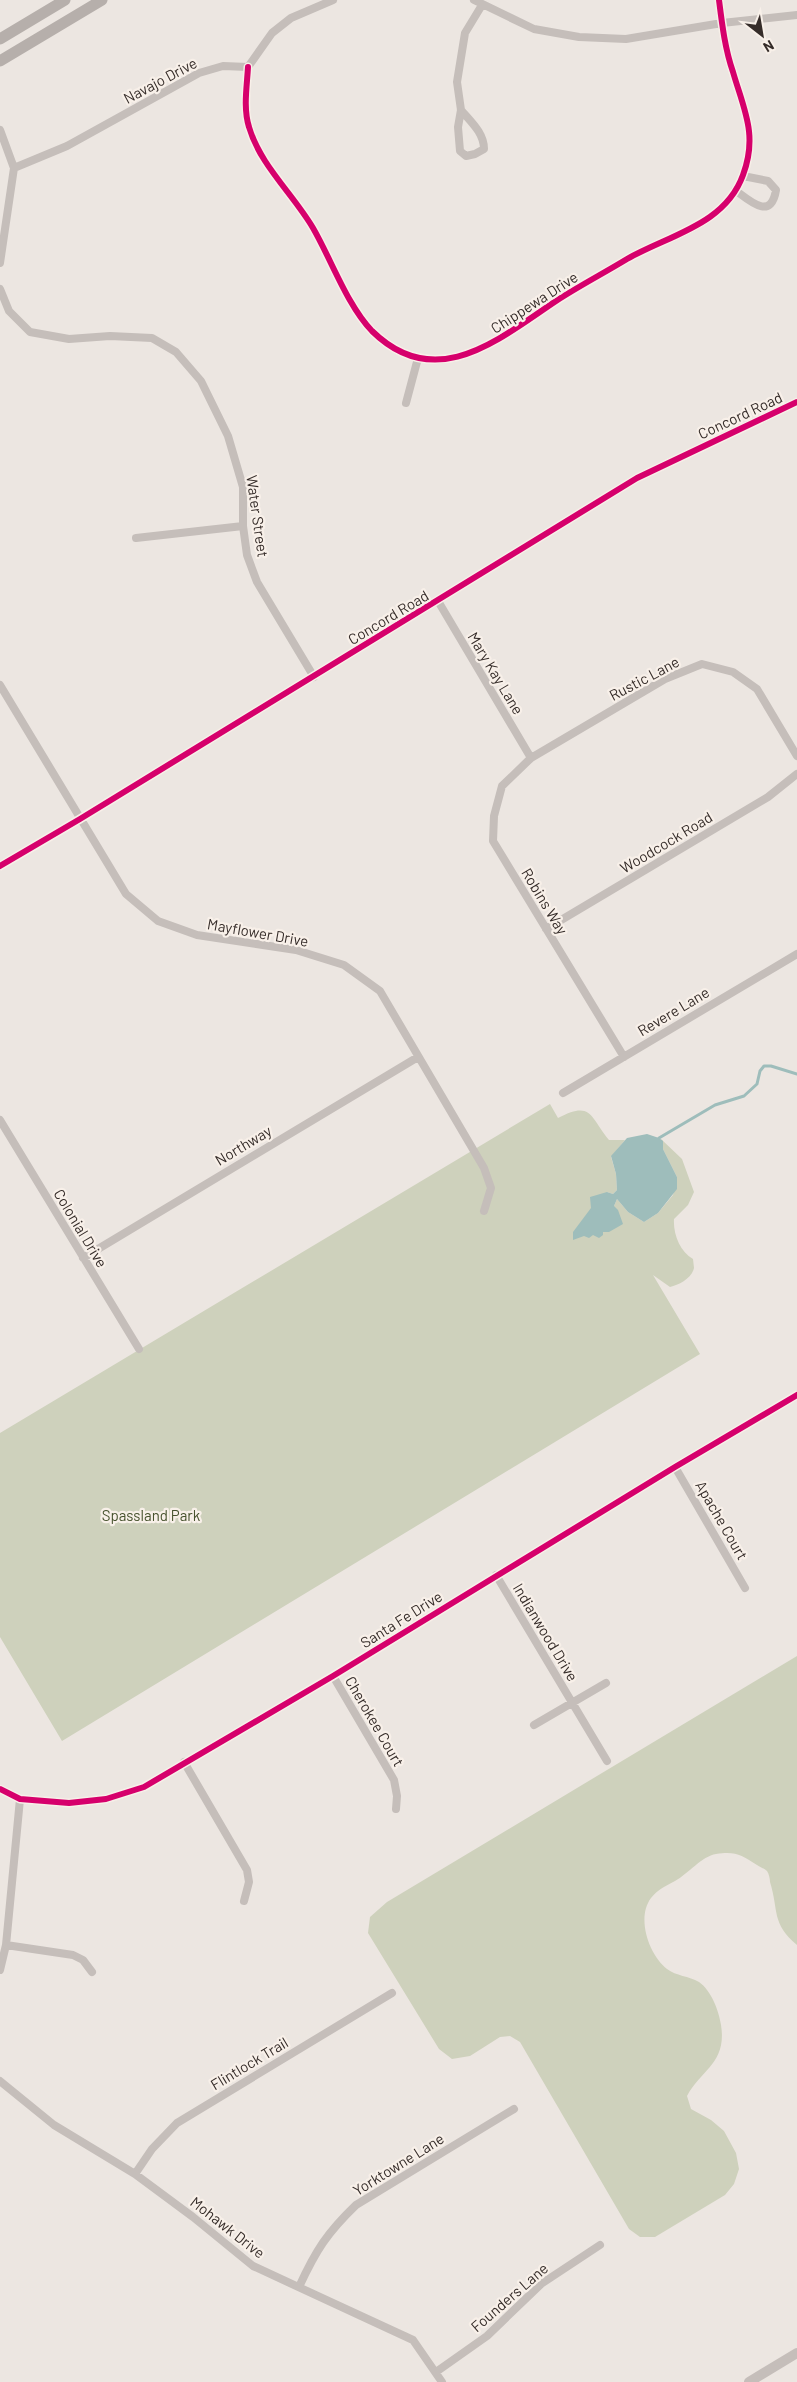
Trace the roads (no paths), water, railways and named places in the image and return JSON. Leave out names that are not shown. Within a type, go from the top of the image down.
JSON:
[{"type":"main road","points":[[0,39],[65,0]]},
{"type":"main road","points":[[0,61],[102,0]]},
{"type":"street","points":[[248,67],[272,33],[291,18],[333,0]]},
{"type":"street","points":[[474,0],[534,29],[579,37],[626,39],[722,22],[797,15]]},
{"type":"street","name":"Chippewa Drive","points":[[248,67],[246,108],[248,125],[257,146],[310,223],[360,314],[372,331],[388,343],[418,358],[457,358],[472,354],[489,346],[560,298],[634,255],[701,224],[717,211],[735,190],[743,176],[750,144],[750,125],[732,72],[719,0]]},
{"type":"street","points":[[461,110],[481,134],[484,143],[484,149],[466,156],[460,151],[458,126],[461,110],[457,82],[465,33],[482,5]]},
{"type":"street","name":"Navajo Drive","points":[[14,168],[67,146],[199,73],[223,66],[248,67]]},
{"type":"street","points":[[0,130],[14,168],[0,263]]},
{"type":"street","points":[[735,190],[763,207],[770,205],[775,199],[776,190],[768,181],[743,176]]},
{"type":"street","name":"Water Street","points":[[0,290],[8,311],[30,332],[69,339],[110,336],[152,338],[176,352],[201,381],[228,436],[243,487],[243,526],[247,555],[256,582],[314,677]]},
{"type":"street","points":[[406,403],[418,358]]},
{"type":"street","name":"Concord Road","points":[[0,866],[314,677],[637,478],[797,402]]},
{"type":"street","points":[[136,538],[243,526]]},
{"type":"street","name":"Mary Kay Lane","points":[[438,601],[531,758]]},
{"type":"street","name":"Rustic Lane","points":[[531,758],[665,679],[702,664],[733,672],[756,689],[797,756]]},
{"type":"street","name":"Mayflower Drive","points":[[0,685],[126,894],[158,921],[197,935],[296,950],[344,966],[380,991],[488,1176],[491,1188],[484,1212]]},
{"type":"street","name":"Robins Way","points":[[531,758],[502,786],[494,816],[493,841],[624,1056]]},
{"type":"street","name":"Woodcock Road","points":[[546,929],[768,797],[797,774]]},
{"type":"street","name":"Revere Lane","points":[[563,1093],[797,954]]},
{"type":"street","name":"Northway","points":[[83,1258],[418,1056]]},
{"type":"street","name":"Colonial Drive","points":[[0,1120],[139,1349]]},
{"type":"street","name":"Santa Fe Drive","points":[[0,1789],[20,1799],[69,1803],[106,1799],[144,1787],[333,1676],[496,1575],[797,1395]]},
{"type":"street","name":"Apache Court","points":[[675,1467],[746,1588]]},
{"type":"street","name":"Indianwood Drive","points":[[496,1575],[607,1761]]},
{"type":"street","name":"Cherokee Court","points":[[333,1676],[394,1780],[397,1788],[396,1809]]},
{"type":"street","name":"Indianwood Drive","points":[[534,1725],[606,1683]]},
{"type":"street","points":[[184,1762],[247,1870],[249,1882],[244,1901]]},
{"type":"street","points":[[0,1970],[6,1945],[20,1799]]},
{"type":"street","points":[[6,1945],[73,1954],[83,1960],[92,1972]]},
{"type":"street","name":"Flintlock Trail","points":[[135,2174],[152,2149],[177,2123],[392,1993]]},
{"type":"street","name":"Mohawk Drive","points":[[0,2081],[54,2125],[135,2174],[193,2216],[253,2266],[413,2340],[442,2382]]},
{"type":"street","name":"Yorktowne Lane","points":[[299,2287],[314,2255],[334,2227],[356,2205],[514,2109]]},
{"type":"street","name":"Founders Lane","points":[[436,2372],[487,2336],[540,2284],[600,2245]]},
{"type":"street","points":[[748,2382],[797,2352]]},
{"type":"water","points":[[647,1134],[663,1141],[663,1149],[677,1177],[677,1189],[658,1213],[644,1222],[628,1212],[617,1199],[614,1206],[618,1210],[623,1224],[609,1232],[603,1232],[603,1235],[599,1238],[593,1235],[589,1238],[584,1236],[573,1240],[573,1232],[591,1208],[590,1197],[607,1192],[613,1194],[617,1190],[616,1174],[611,1156],[627,1138]]},
{"type":"waterway","points":[[659,1138],[715,1105],[744,1096],[757,1084],[760,1071],[764,1066],[771,1066],[797,1074]]},
{"type":"park label","name":"Spassland Park","points":[[151,1515]]}]
